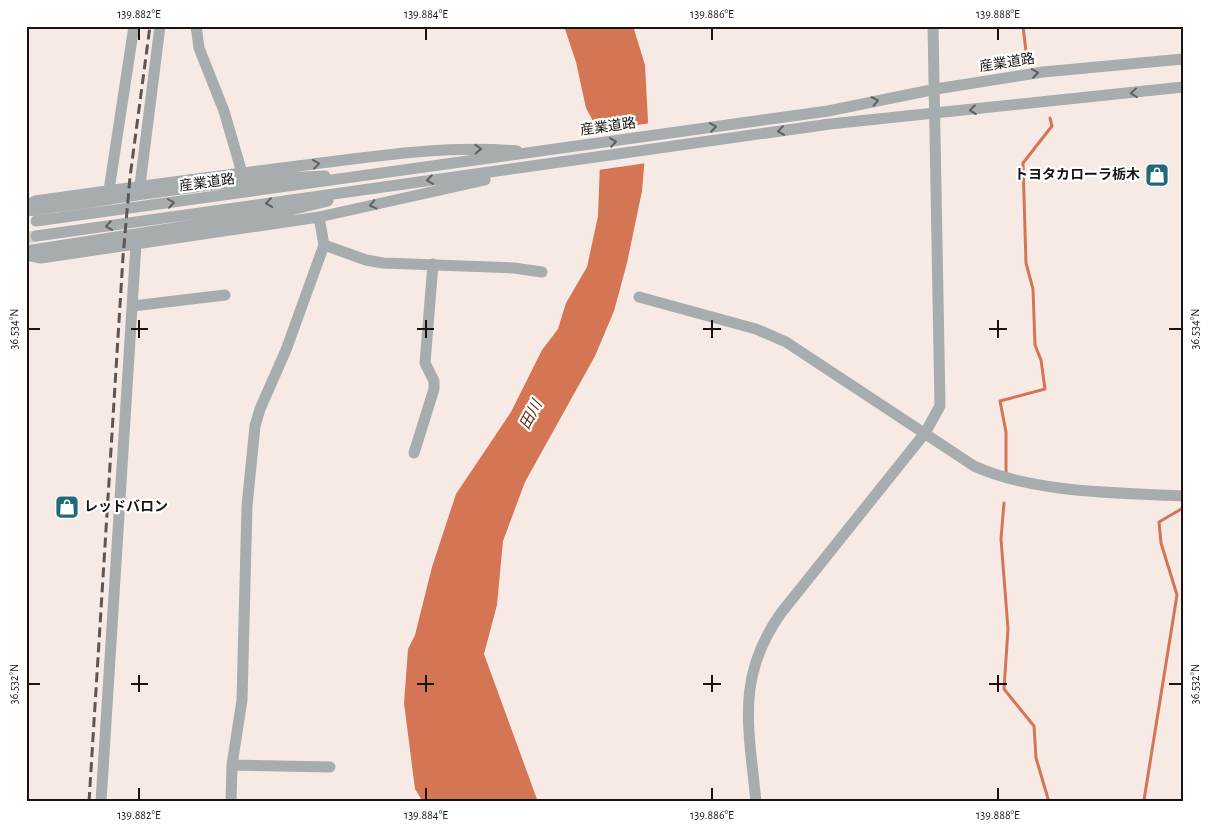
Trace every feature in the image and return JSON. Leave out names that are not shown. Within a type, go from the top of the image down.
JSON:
[{"type":"street","points":[[109,190],[134,26]]},
{"type":"street","points":[[140,185],[160,26]]},
{"type":"street","points":[[196,26],[199,48],[224,111],[242,173]]},
{"type":"street","points":[[756,802],[749,700],[751,674],[762,642],[781,613],[925,433],[940,406],[936,89],[933,26]]},
{"type":"street","name":"産業道路","points":[[36,221],[388,174],[828,111],[936,89],[1043,72],[1183,59]]},
{"type":"street","name":"産業道路","points":[[36,236],[830,124],[1183,88]]},
{"type":"street","points":[[26,206],[35,201],[140,185],[411,152],[488,148],[538,153]]},
{"type":"street","points":[[26,255],[41,258],[319,216],[540,166]]},
{"type":"street","points":[[26,212],[286,177],[388,174]]},
{"type":"street","points":[[195,179],[202,234]]},
{"type":"street","points":[[26,251],[291,210],[390,186]]},
{"type":"street","points":[[231,802],[232,765],[242,700],[247,506],[255,426],[260,409],[286,350],[324,245],[319,216]]},
{"type":"street","points":[[101,802],[136,244]]},
{"type":"street","points":[[324,245],[366,260],[514,268],[542,272]]},
{"type":"street","points":[[414,453],[434,389],[434,381],[425,363],[433,264]]},
{"type":"street","points":[[132,306],[225,296]]},
{"type":"street","points":[[639,297],[756,329],[786,342],[974,466],[1002,478],[1044,486],[1183,496]]},
{"type":"street","points":[[232,765],[330,766]]},
{"type":"water","name":"田川","points":[[564,26],[633,26],[645,65],[648,121],[642,191],[627,263],[614,311],[595,356],[525,482],[503,541],[497,605],[484,654],[538,802],[423,802],[415,789],[404,703],[408,649],[415,635],[432,567],[456,494],[511,412],[542,350],[558,329],[566,303],[587,267],[598,216],[601,136],[586,108],[576,62]]},
{"type":"pier","points":[[651,123],[647,163],[598,170],[598,136],[596,131]]},
{"type":"waterway","points":[[1023,26],[1027,60]]},
{"type":"waterway","points":[[1006,472],[1006,432],[1000,401],[1045,389],[1041,360],[1035,345],[1033,289],[1026,263],[1023,163],[1052,126],[1050,118]]},
{"type":"waterway","points":[[1004,503],[1001,539],[1008,629],[1004,689],[1034,726],[1036,758],[1049,802]]},
{"type":"waterway","points":[[1138,802],[1144,800],[1177,595],[1161,543],[1159,522],[1183,508]]},
{"type":"tunnel","points":[[26,238],[36,236]]},
{"type":"railway","points":[[89,802],[123,257],[130,177],[150,26]]},
{"type":"place","name":"トヨタカローラ栃木","points":[[1157,175]]},
{"type":"place","name":"レッドバロン","points":[[67,507]]}]
